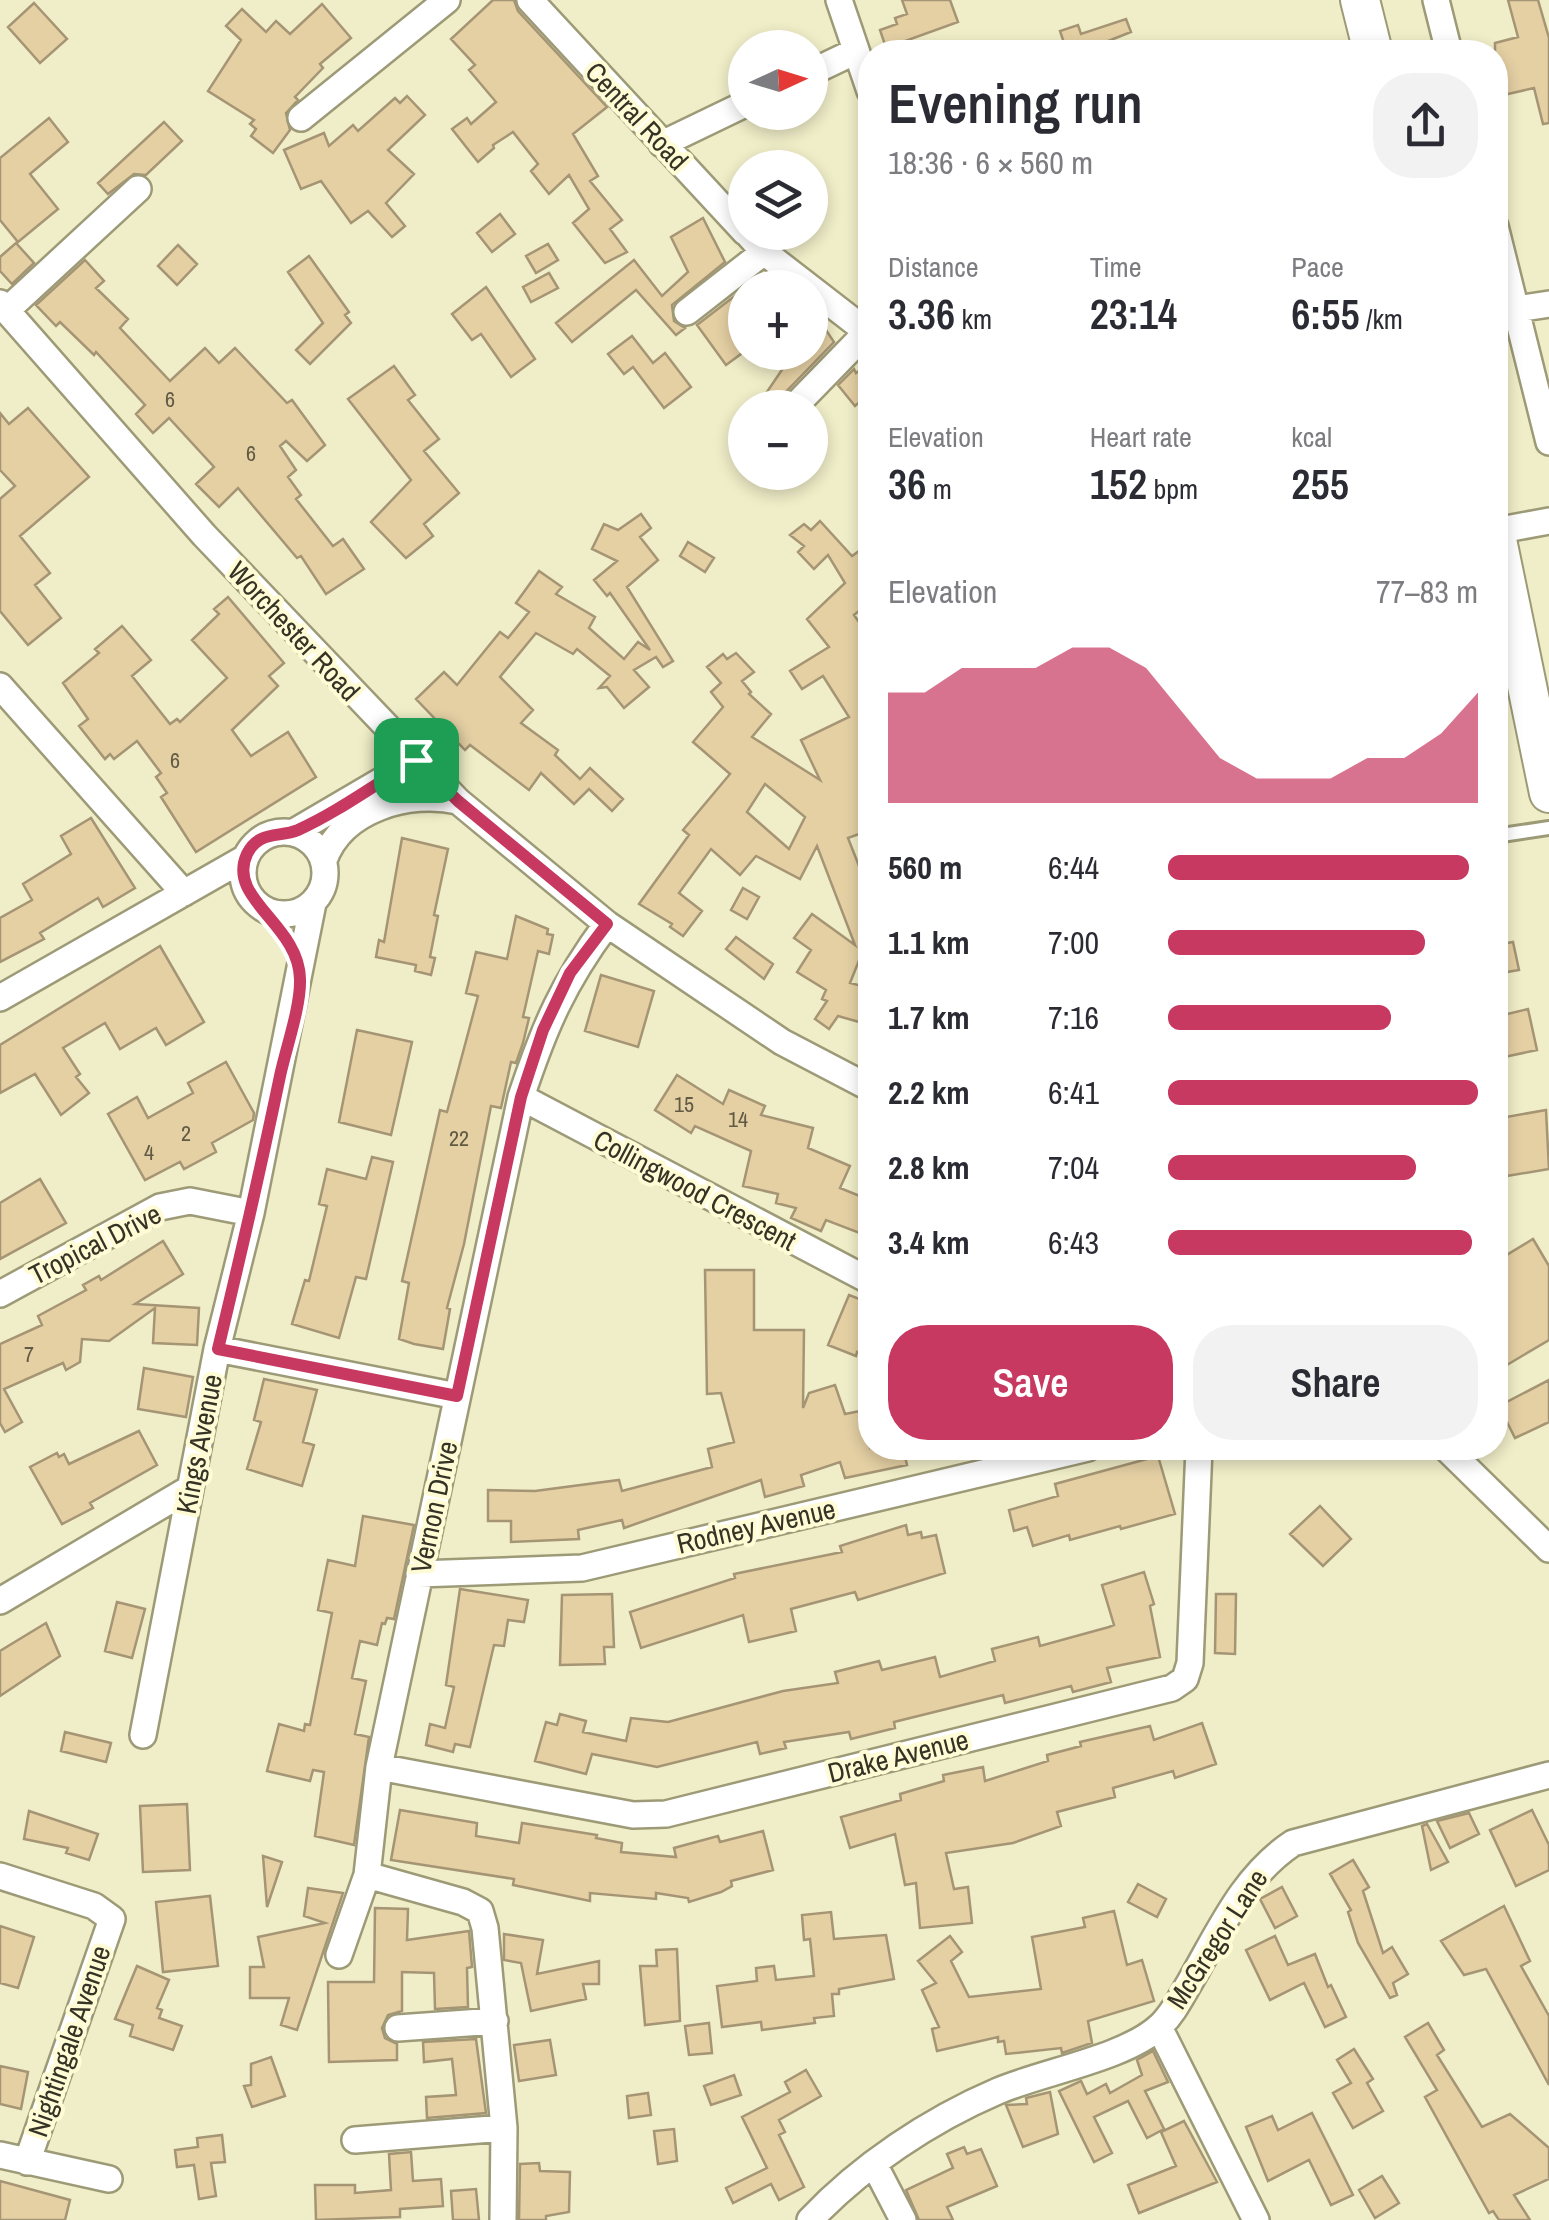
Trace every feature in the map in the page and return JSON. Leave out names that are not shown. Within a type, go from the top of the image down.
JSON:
[{"type":"main road","points":[[1360,0],[1370,40]]},
{"type":"main road","points":[[1508,593],[1549,793]]},
{"type":"street","points":[[301,118],[447,0]]},
{"type":"street","name":"Central Road","points":[[530,0],[728,214]]},
{"type":"street","points":[[839,0],[858,57]]},
{"type":"street","points":[[1436,0],[1447,40]]},
{"type":"street","points":[[828,64],[856,51]]},
{"type":"street","points":[[662,144],[728,112]]},
{"type":"street","points":[[3,307],[138,189]]},
{"type":"street","points":[[687,312],[764,252]]},
{"type":"street","name":"Central Road","points":[[764,252],[858,325]]},
{"type":"street","points":[[1508,275],[1549,442]]},
{"type":"street","points":[[1517,309],[1549,304]]},
{"type":"street","name":"Worchester Road","points":[[3,307],[204,535],[458,801],[607,924],[782,1042],[858,1082]]},
{"type":"street","points":[[811,390],[858,344]]},
{"type":"street","points":[[1508,528],[1549,521]]},
{"type":"street","points":[[0,998],[189,890],[245,858],[270,833],[294,832],[307,838],[324,860],[326,876],[313,903],[299,912],[261,907],[226,892],[189,890],[2,691]]},
{"type":"street","points":[[294,832],[416,760]]},
{"type":"street","points":[[324,860],[340,830],[400,800],[439,797],[458,801]]},
{"type":"street","points":[[245,858],[242,874],[261,907],[284,933],[300,979]]},
{"type":"street","name":"Kings Avenue","points":[[143,1735],[189,1490],[251,1213],[313,903]]},
{"type":"street","name":"Vernon Drive","points":[[339,1955],[367,1875],[379,1767],[521,1097],[543,1030],[570,973],[607,924]]},
{"type":"street","name":"Collingwood Crescent","points":[[521,1097],[858,1275]]},
{"type":"street","name":"Tropical Drive","points":[[0,1294],[160,1207],[190,1201],[251,1213]]},
{"type":"street","points":[[218,1349],[457,1396]]},
{"type":"street","name":"Rodney Avenue","points":[[420,1574],[582,1568],[1037,1460]]},
{"type":"street","name":"Drake Avenue","points":[[379,1767],[633,1814],[666,1814],[1172,1688],[1186,1679],[1190,1663],[1198,1460]]},
{"type":"street","points":[[1458,1460],[1549,1549]]},
{"type":"street","points":[[0,1601],[189,1490]]},
{"type":"street","name":"McGregor Lane","points":[[810,2220],[910,2138],[997,2091],[1128,2045],[1159,2027],[1248,1884],[1268,1860],[1293,1843],[1549,1775]]},
{"type":"street","points":[[367,1875],[463,1902],[480,1911],[504,2128],[504,2220]]},
{"type":"street","name":"Nightingale Avenue","points":[[0,1876],[94,1906],[112,1919],[28,2162]]},
{"type":"street","points":[[398,2028],[495,2021]]},
{"type":"street","points":[[1159,2027],[1256,2220]]},
{"type":"street","points":[[355,2140],[504,2128]]},
{"type":"street","points":[[0,2155],[109,2178]]},
{"type":"street","points":[[874,2164],[903,2220]]},
{"type":"lane","points":[[1508,834],[1549,828]]},
{"type":"building","points":[[493,0],[514,0],[518,11],[607,107],[573,134],[598,176],[590,181],[622,220],[610,229],[627,252],[605,263],[573,223],[589,209],[569,175],[549,194],[531,171],[538,164],[513,132],[493,145],[478,162],[452,129],[467,118],[471,124],[496,102],[469,70],[475,65],[451,39]]},
{"type":"building","points":[[902,0],[950,0],[958,22],[908,40],[883,40],[880,30],[897,24],[895,18],[907,14]]},
{"type":"building","points":[[1508,0],[1538,0],[1549,38],[1549,123],[1543,124],[1534,88],[1508,94],[1506,40],[1518,37]]},
{"type":"building","points":[[34,3],[67,39],[40,63],[8,27]]},
{"type":"building","points":[[322,4],[351,38],[320,64],[323,68],[295,97],[298,100],[286,113],[290,130],[273,153],[251,136],[256,129],[250,124],[254,120],[208,91],[241,40],[226,26],[242,9],[266,32],[276,21],[290,34]]},
{"type":"building","points":[[1126,19],[1131,32],[1111,40],[1063,40],[1060,31],[1078,25],[1081,34]]},
{"type":"building","points":[[407,96],[425,115],[388,150],[414,174],[386,203],[405,226],[392,237],[368,211],[351,223],[321,181],[301,189],[284,150],[324,133],[329,146],[353,125],[358,131],[395,98],[400,103]]},
{"type":"building","points":[[49,118],[68,142],[30,174],[58,209],[18,242],[0,220],[0,158]]},
{"type":"building","points":[[164,122],[182,141],[146,175],[134,174],[108,194],[98,183]]},
{"type":"building","points":[[500,214],[515,234],[492,252],[477,233]]},
{"type":"building","points":[[703,218],[725,262],[672,305],[674,321],[685,328],[676,335],[636,290],[572,342],[556,323],[634,260],[662,296],[688,272],[671,237]]},
{"type":"building","points":[[16,243],[34,263],[12,284],[0,271],[0,257]]},
{"type":"building","points":[[548,244],[558,260],[536,273],[526,256]]},
{"type":"building","points":[[178,245],[197,264],[177,285],[158,266]]},
{"type":"building","points":[[309,256],[349,312],[345,315],[351,323],[310,364],[296,350],[323,323],[288,272]]},
{"type":"building","points":[[85,260],[104,281],[96,288],[128,319],[120,328],[170,381],[205,348],[219,363],[235,348],[287,403],[292,400],[325,445],[307,461],[286,441],[280,446],[296,470],[288,477],[301,495],[296,499],[333,546],[343,539],[364,569],[326,594],[301,556],[297,558],[238,488],[219,507],[196,484],[214,467],[169,418],[153,433],[136,414],[145,405],[96,352],[94,355],[60,322],[56,326],[36,305]]},
{"type":"building","points":[[549,273],[558,288],[531,302],[523,287]]},
{"type":"building","points":[[486,287],[535,359],[511,377],[481,334],[472,340],[452,314]]},
{"type":"building","points":[[728,301],[728,364],[726,365],[697,325]]},
{"type":"building","points":[[632,336],[653,363],[665,353],[691,387],[664,408],[633,367],[624,374],[608,354]]},
{"type":"building","points":[[394,366],[415,395],[408,400],[439,439],[424,451],[459,493],[424,524],[433,536],[406,558],[371,522],[411,480],[348,399]]},
{"type":"building","points":[[854,369],[858,372],[858,403],[855,406],[838,385]]},
{"type":"building","points":[[782,370],[807,370],[788,390],[768,390]]},
{"type":"building","points":[[28,408],[89,477],[20,536],[50,573],[35,585],[61,618],[28,645],[0,611],[0,499],[15,486],[0,470],[0,413],[9,424]]},
{"type":"building","points":[[641,514],[651,528],[640,537],[658,560],[627,587],[673,661],[663,667],[656,657],[634,670],[649,687],[624,708],[607,687],[599,688],[610,676],[577,649],[573,654],[536,633],[500,677],[533,710],[521,723],[558,750],[555,755],[580,779],[590,768],[623,799],[612,811],[589,789],[574,804],[541,773],[529,790],[470,745],[465,750],[416,699],[444,672],[457,685],[500,632],[508,638],[529,612],[516,603],[539,571],[562,587],[556,594],[595,617],[589,628],[624,659],[638,642],[650,650],[610,593],[607,596],[594,580],[617,561],[592,549],[604,524],[618,530]]},
{"type":"building","points":[[820,521],[852,556],[858,552],[858,612],[854,615],[858,621],[858,834],[848,838],[858,863],[858,963],[850,983],[858,985],[858,1022],[838,1016],[829,1029],[815,1019],[827,1001],[822,999],[826,990],[797,972],[811,950],[794,938],[812,914],[855,945],[817,846],[800,879],[756,856],[740,875],[711,849],[679,893],[702,911],[683,936],[670,927],[672,924],[639,904],[689,835],[683,830],[730,774],[693,742],[723,707],[711,692],[721,683],[707,667],[723,654],[727,659],[736,653],[754,672],[742,681],[749,694],[771,714],[752,737],[820,780],[801,740],[849,717],[823,676],[802,689],[790,671],[829,647],[807,619],[845,583],[828,555],[814,569],[798,552],[804,546],[790,535],[804,524],[811,530]],"holes":[[[765,784],[805,817],[789,849],[747,812]]]},
{"type":"building","points":[[688,542],[714,558],[705,572],[680,556]]},
{"type":"building","points":[[228,597],[284,663],[269,676],[278,686],[232,730],[251,756],[288,732],[316,777],[196,852],[161,797],[167,793],[156,777],[161,773],[137,741],[114,759],[110,754],[105,759],[79,726],[88,719],[63,683],[99,653],[95,649],[122,626],[151,660],[132,676],[170,724],[177,719],[180,722],[227,678],[192,640],[219,614],[214,609]]},
{"type":"building","points":[[91,818],[135,888],[103,907],[98,898],[40,933],[44,939],[0,962],[0,918],[32,900],[23,884],[71,854],[61,836]]},
{"type":"building","points":[[402,838],[448,849],[434,915],[438,916],[430,957],[435,958],[431,975],[415,971],[416,965],[376,957],[379,940],[384,942]]},
{"type":"building","points":[[743,888],[759,897],[747,919],[731,910]]},
{"type":"building","points":[[516,916],[548,929],[547,934],[553,935],[549,954],[538,951],[523,1017],[529,1018],[523,1043],[516,1063],[511,1062],[501,1108],[491,1106],[447,1308],[450,1309],[443,1349],[414,1344],[399,1339],[409,1283],[402,1281],[440,1110],[447,1112],[478,996],[466,993],[476,952],[507,959]]},
{"type":"building","points":[[736,937],[773,964],[764,979],[726,949]]},
{"type":"building","points":[[1513,942],[1519,970],[1508,972],[1508,943]]},
{"type":"building","points":[[160,946],[204,1022],[166,1045],[156,1028],[120,1049],[105,1023],[63,1048],[80,1074],[76,1077],[89,1093],[61,1115],[35,1074],[0,1093],[0,1045]]},
{"type":"building","points":[[601,975],[654,991],[638,1047],[585,1031]]},
{"type":"building","points":[[1528,1009],[1537,1050],[1508,1056],[1508,1014]]},
{"type":"building","points":[[357,1030],[412,1042],[391,1135],[339,1122]]},
{"type":"building","points":[[226,1062],[254,1113],[253,1120],[212,1143],[216,1152],[184,1169],[180,1162],[145,1180],[108,1114],[137,1097],[148,1118],[193,1093],[188,1083]]},
{"type":"building","points":[[677,1075],[723,1104],[729,1090],[765,1106],[761,1115],[813,1128],[808,1148],[850,1166],[840,1188],[858,1195],[858,1232],[826,1220],[821,1231],[791,1218],[796,1208],[776,1203],[778,1194],[743,1186],[751,1151],[695,1126],[691,1133],[655,1110]]},
{"type":"building","points":[[1546,1110],[1549,1169],[1508,1176],[1508,1117]]},
{"type":"building","points":[[372,1157],[393,1162],[366,1279],[356,1277],[339,1338],[292,1324],[305,1280],[309,1281],[327,1206],[319,1204],[327,1169],[366,1179]]},
{"type":"building","points":[[40,1179],[66,1223],[0,1259],[0,1203]]},
{"type":"building","points":[[1533,1239],[1549,1266],[1549,1340],[1508,1364],[1508,1254]]},
{"type":"building","points":[[163,1241],[183,1274],[135,1304],[199,1308],[197,1345],[153,1343],[155,1308],[109,1341],[82,1339],[80,1362],[66,1370],[63,1363],[4,1389],[22,1422],[5,1432],[0,1423],[0,1344],[42,1325],[38,1316],[86,1290],[83,1285],[99,1276],[101,1280]]},
{"type":"building","points":[[705,1270],[754,1270],[754,1330],[804,1330],[803,1408],[809,1393],[835,1385],[845,1414],[858,1411],[858,1460],[906,1460],[907,1465],[845,1478],[840,1462],[801,1475],[804,1486],[765,1497],[761,1480],[624,1528],[622,1520],[578,1530],[579,1539],[511,1542],[511,1521],[488,1521],[488,1490],[535,1491],[619,1480],[622,1491],[712,1467],[708,1449],[734,1442],[721,1393],[707,1394]]},
{"type":"building","points":[[849,1295],[858,1298],[856,1356],[828,1345]]},
{"type":"building","points":[[144,1368],[193,1377],[186,1417],[138,1409]]},
{"type":"building","points":[[264,1379],[317,1390],[303,1442],[314,1445],[302,1486],[247,1469],[261,1422],[254,1420]]},
{"type":"building","points":[[1549,1380],[1549,1422],[1515,1438],[1508,1424],[1508,1401]]},
{"type":"building","points":[[139,1431],[157,1465],[90,1503],[93,1508],[62,1524],[30,1467],[57,1453],[59,1457],[64,1454],[69,1464]]},
{"type":"building","points":[[1143,1460],[1159,1460],[1175,1514],[1033,1546],[1027,1527],[1014,1531],[1009,1510],[1058,1496],[1055,1484]]},
{"type":"building","points":[[1320,1506],[1351,1539],[1323,1566],[1290,1534]]},
{"type":"building","points":[[363,1516],[414,1525],[394,1619],[387,1618],[382,1623],[377,1645],[360,1641],[352,1678],[366,1681],[355,1734],[369,1737],[354,1845],[315,1836],[324,1772],[313,1770],[310,1781],[267,1771],[279,1724],[304,1731],[305,1724],[310,1725],[332,1613],[318,1610],[328,1560],[355,1566]]},
{"type":"building","points":[[906,1525],[908,1535],[936,1535],[945,1573],[858,1600],[855,1592],[791,1609],[796,1631],[749,1642],[743,1615],[641,1648],[630,1612],[735,1578],[734,1574],[842,1552],[840,1546]]},
{"type":"building","points":[[1144,1572],[1154,1604],[1150,1606],[1160,1657],[1107,1668],[1111,1682],[1073,1692],[1071,1686],[1005,1703],[1003,1695],[894,1722],[895,1728],[851,1739],[849,1732],[784,1742],[786,1748],[760,1754],[757,1742],[657,1767],[592,1754],[586,1774],[535,1761],[546,1722],[557,1725],[560,1714],[586,1721],[583,1732],[626,1741],[631,1718],[668,1722],[783,1691],[838,1683],[835,1672],[879,1661],[882,1670],[935,1657],[940,1677],[995,1661],[992,1649],[1038,1637],[1040,1646],[1109,1627],[1114,1625],[1102,1585]]},
{"type":"building","points":[[460,1589],[528,1600],[524,1622],[508,1620],[504,1646],[494,1645],[470,1747],[455,1744],[453,1752],[426,1745],[430,1724],[445,1728],[454,1687],[446,1685]]},
{"type":"building","points":[[612,1594],[614,1647],[604,1647],[605,1664],[560,1665],[562,1595]]},
{"type":"building","points":[[1216,1594],[1236,1594],[1235,1654],[1215,1653]]},
{"type":"building","points":[[117,1602],[145,1609],[132,1658],[105,1651]]},
{"type":"building","points":[[46,1623],[60,1656],[0,1696],[0,1651]]},
{"type":"building","points":[[1202,1723],[1216,1764],[1175,1778],[1173,1771],[1113,1788],[1115,1797],[1057,1812],[1061,1826],[1013,1843],[946,1853],[954,1889],[968,1887],[972,1923],[920,1928],[916,1883],[905,1885],[895,1834],[850,1848],[841,1817],[901,1800],[900,1794],[944,1781],[943,1775],[983,1767],[985,1781],[1048,1761],[1047,1755],[1081,1746],[1080,1742],[1150,1726],[1154,1740]]},
{"type":"building","points":[[65,1732],[111,1743],[106,1762],[61,1751]]},
{"type":"building","points":[[187,1804],[190,1870],[143,1872],[140,1806]]},
{"type":"building","points":[[400,1810],[477,1823],[476,1836],[519,1843],[522,1823],[597,1835],[596,1838],[622,1843],[621,1852],[676,1857],[674,1848],[718,1836],[720,1842],[763,1831],[773,1870],[731,1881],[732,1886],[721,1892],[689,1902],[688,1898],[656,1893],[656,1899],[590,1893],[590,1901],[513,1885],[514,1879],[391,1860]]},
{"type":"building","points":[[1532,1810],[1549,1845],[1549,1870],[1516,1886],[1490,1830]]},
{"type":"building","points":[[29,1811],[98,1834],[89,1860],[66,1853],[68,1848],[24,1839]]},
{"type":"building","points":[[1469,1813],[1479,1834],[1450,1848],[1437,1821]]},
{"type":"building","points":[[1427,1824],[1448,1862],[1431,1870],[1422,1826]]},
{"type":"building","points":[[263,1856],[282,1862],[267,1907]]},
{"type":"building","points":[[1353,1860],[1369,1887],[1363,1891],[1383,1953],[1392,1947],[1408,1974],[1393,1983],[1397,1995],[1390,1998],[1358,1943],[1348,1912],[1351,1910],[1330,1874]]},
{"type":"building","points":[[1138,1884],[1166,1899],[1157,1917],[1128,1902]]},
{"type":"building","points":[[1282,1887],[1297,1916],[1275,1928],[1260,1899]]},
{"type":"building","points":[[308,1888],[343,1893],[297,2030],[281,2025],[289,1998],[250,1998],[250,1967],[264,1967],[258,1937],[325,1923],[304,1916]]},
{"type":"building","points":[[210,1896],[218,1966],[163,1972],[156,1902]]},
{"type":"building","points":[[1504,1906],[1530,1961],[1521,1966],[1549,2016],[1549,2085],[1486,1969],[1464,1975],[1441,1941]]},
{"type":"building","points":[[375,1908],[408,1909],[407,1940],[469,1931],[472,1967],[467,1968],[468,2007],[435,2009],[434,1973],[402,1972],[402,2011],[388,2015],[382,2028],[385,2038],[397,2044],[397,2060],[329,2062],[328,1982],[374,1982]]},
{"type":"building","points":[[1114,1911],[1127,1965],[1142,1960],[1154,2001],[1088,2021],[1092,2043],[1062,2053],[1061,2048],[1006,2054],[1004,2041],[998,2042],[998,2037],[937,2051],[932,2029],[939,2027],[922,1990],[936,1983],[918,1961],[950,1936],[962,1952],[951,1961],[969,1997],[1041,1989],[1032,1937],[1085,1927],[1083,1918]]},
{"type":"building","points":[[831,1912],[834,1939],[886,1935],[894,1979],[839,1989],[839,1994],[832,1994],[834,2016],[814,2018],[815,2023],[762,2030],[761,2022],[722,2027],[717,1986],[757,1981],[756,1968],[774,1966],[776,1980],[814,1976],[810,1939],[804,1940],[802,1915]]},
{"type":"building","points":[[0,1926],[34,1937],[18,1988],[0,1983]]},
{"type":"building","points":[[504,1934],[543,1940],[537,1974],[599,1961],[599,1984],[583,1984],[586,1999],[531,2011],[521,1963],[504,1960]]},
{"type":"building","points":[[1275,1936],[1288,1965],[1315,1954],[1346,2017],[1325,2027],[1304,1983],[1270,2000],[1246,1950]]},
{"type":"building","points":[[677,1949],[680,2021],[645,2025],[640,1966],[657,1966],[656,1950]]},
{"type":"building","points":[[137,1966],[169,1980],[157,2008],[162,2010],[159,2018],[182,2026],[173,2050],[130,2036],[133,2025],[115,2019]]},
{"type":"building","points":[[709,2023],[712,2053],[689,2055],[685,2026]]},
{"type":"building","points":[[1428,2023],[1444,2050],[1437,2055],[1482,2127],[1510,2114],[1549,2148],[1549,2179],[1514,2195],[1530,2220],[1499,2220],[1493,2211],[1489,2213],[1425,2097],[1437,2090],[1405,2037]]},
{"type":"building","points":[[476,2039],[486,2113],[427,2118],[426,2097],[456,2095],[452,2059],[424,2062],[423,2042]]},
{"type":"building","points":[[550,2040],[556,2075],[519,2081],[514,2045]]},
{"type":"building","points":[[1354,2049],[1373,2079],[1367,2083],[1383,2111],[1353,2128],[1333,2093],[1351,2083],[1337,2060]]},
{"type":"building","points":[[1153,2051],[1168,2082],[1145,2091],[1164,2129],[1147,2138],[1128,2101],[1094,2117],[1112,2153],[1094,2162],[1059,2091],[1081,2081],[1087,2094],[1106,2084],[1110,2093],[1142,2075],[1137,2060]]},
{"type":"building","points":[[271,2057],[285,2096],[252,2107],[244,2086],[251,2085],[251,2064]]},
{"type":"building","points":[[0,2066],[28,2072],[21,2109],[0,2104]]},
{"type":"building","points":[[806,2070],[821,2096],[779,2120],[785,2132],[779,2135],[804,2187],[779,2200],[771,2184],[733,2203],[726,2188],[767,2168],[742,2117],[790,2092],[785,2082]]},
{"type":"building","points":[[734,2075],[741,2095],[711,2105],[704,2086]]},
{"type":"building","points":[[1050,2092],[1058,2134],[1023,2147],[1006,2105],[1027,2104],[1026,2098]]},
{"type":"building","points":[[648,2093],[651,2115],[629,2118],[627,2096]]},
{"type":"building","points":[[1312,2113],[1353,2195],[1331,2205],[1309,2160],[1268,2181],[1246,2127],[1272,2116],[1278,2130]]},
{"type":"building","points":[[1184,2121],[1217,2182],[1139,2213],[1128,2185],[1176,2166],[1161,2132]]},
{"type":"building","points":[[674,2129],[677,2161],[658,2164],[654,2131]]},
{"type":"building","points":[[222,2135],[225,2162],[211,2163],[216,2196],[199,2199],[194,2165],[177,2167],[175,2150],[198,2147],[197,2138]]},
{"type":"building","points":[[964,2147],[967,2154],[981,2149],[997,2186],[947,2207],[953,2220],[919,2220],[906,2190],[953,2168],[947,2154]]},
{"type":"building","points":[[411,2152],[413,2181],[441,2179],[443,2206],[400,2209],[400,2217],[316,2220],[315,2185],[355,2185],[355,2193],[391,2190],[389,2154]]},
{"type":"building","points":[[539,2163],[540,2171],[570,2172],[569,2212],[546,2216],[546,2220],[519,2220],[520,2164]]},
{"type":"building","points":[[1382,2176],[1399,2203],[1375,2218],[1359,2190]]},
{"type":"building","points":[[0,2181],[70,2200],[65,2220],[0,2220]]},
{"type":"building","points":[[476,2189],[479,2220],[453,2220],[451,2191]]},
{"type":"route","points":[[416,760],[458,801],[607,924],[570,973],[543,1030],[521,1097],[457,1396],[218,1349],[300,979],[284,933],[246,889],[242,874],[245,858],[251,847],[270,833],[294,832],[416,760]]}]
